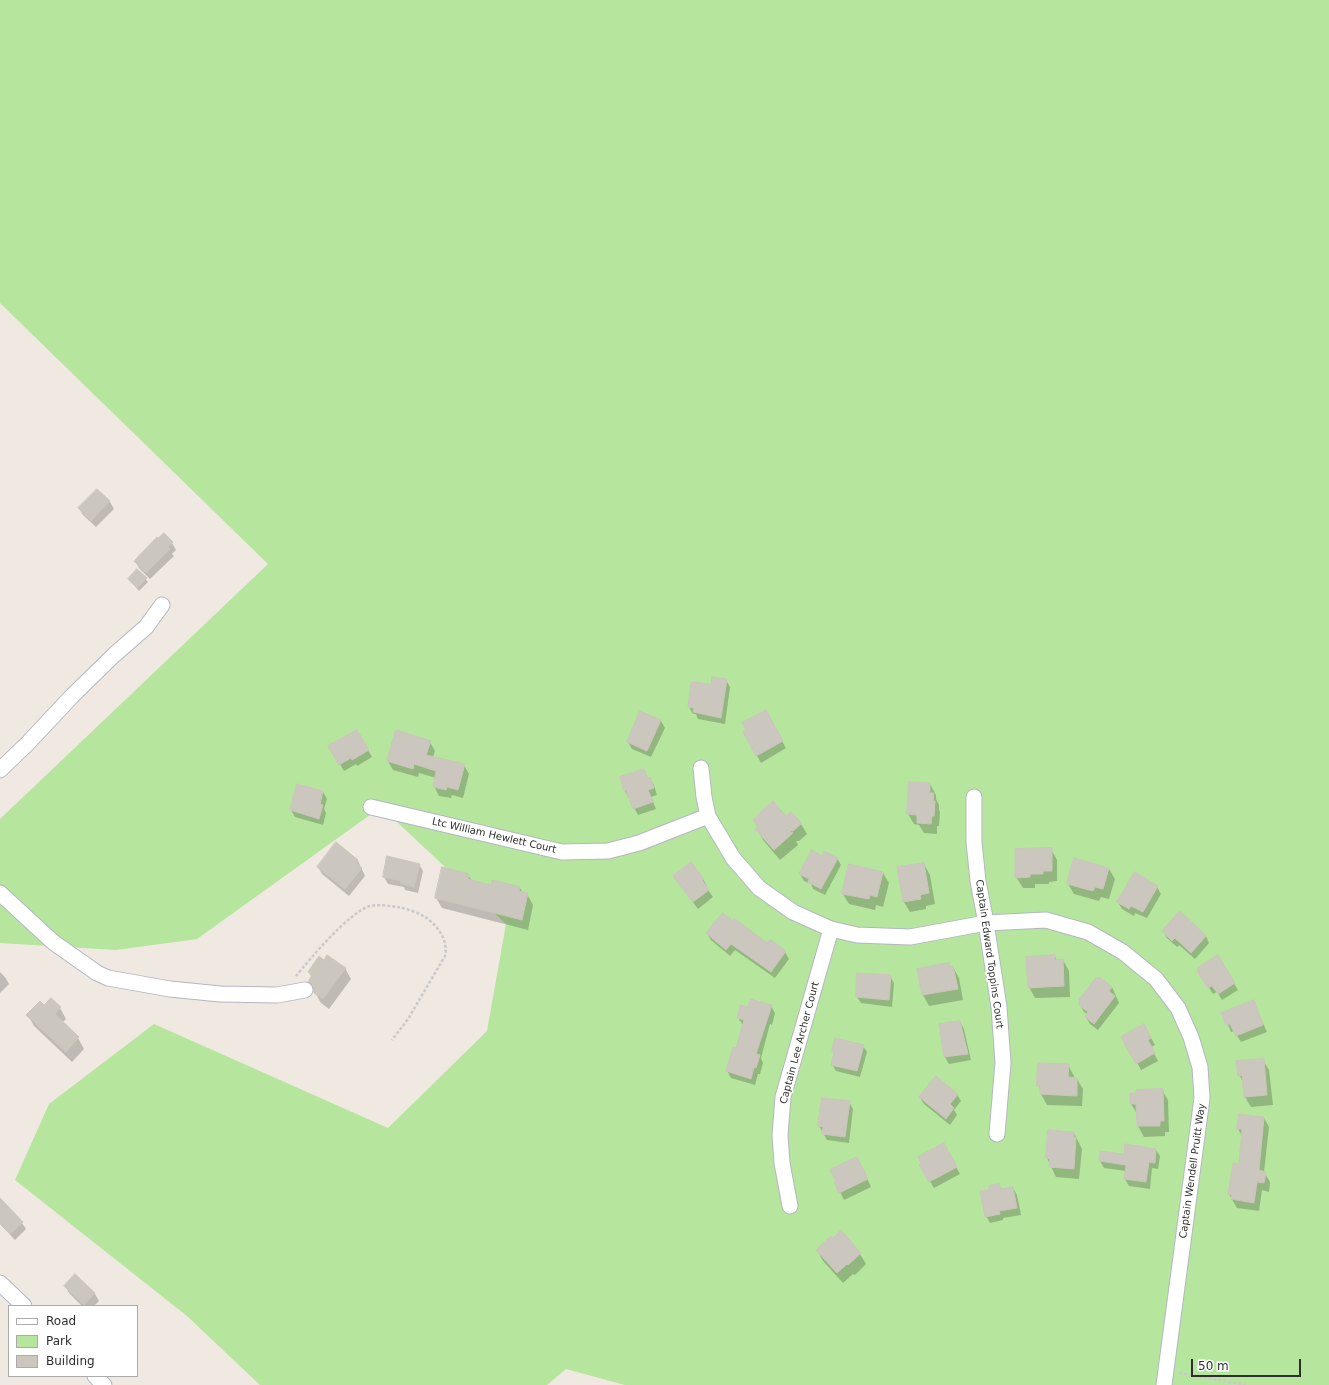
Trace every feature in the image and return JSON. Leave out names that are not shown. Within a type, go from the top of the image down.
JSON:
[{"type":"street","points":[[0,770],[28,743],[72,696],[114,655],[146,627],[162,605]]},
{"type":"street","name":"Captain Wendell Pruitt Way","points":[[701,768],[704,797],[708,816],[733,858],[759,888],[793,912],[831,929],[857,935],[910,937],[986,923],[1046,920],[1088,932],[1123,952],[1156,979],[1178,1008],[1192,1037],[1200,1067],[1202,1098],[1165,1378]]},
{"type":"street","name":"Captain Edward Toppins Court","points":[[974,797],[974,842],[978,881],[999,1007],[1003,1063],[997,1134]]},
{"type":"street","name":"Ltc William Hewlett Court","points":[[371,808],[562,852],[608,851],[639,843],[708,816]]},
{"type":"street","points":[[0,893],[53,942],[97,973],[108,978],[152,986],[220,994],[277,995],[305,990]]},
{"type":"street","name":"Captain Lee Archer Court","points":[[790,1206],[782,1163],[781,1142],[784,1097],[831,929]]},
{"type":"street","points":[[0,1283],[23,1305]]},
{"type":"street","points":[[96,1377],[104,1385]]},
{"type":"path","points":[[296,976],[310,959],[354,914],[370,906],[386,905],[406,908],[424,916],[434,924],[443,936],[446,949],[445,956],[408,1019],[392,1040]]},
{"type":"path","points":[[1165,1378],[1247,1385]]},
{"type":"green space","points":[[0,0],[1329,0],[1329,1385],[625,1385],[566,1369],[547,1385],[260,1385],[187,1316],[15,1180],[49,1104],[154,1024],[388,1128],[487,1031],[506,924],[381,807],[197,939],[116,950],[0,943],[0,819],[268,564],[0,303]]},
{"type":"building","points":[[97,489],[110,501],[91,521],[78,508]]},
{"type":"building","points":[[164,533],[173,542],[168,547],[170,549],[146,573],[134,561],[157,537],[158,538]]},
{"type":"building","points":[[137,569],[147,578],[137,588],[128,579]]},
{"type":"building","points":[[712,677],[727,679],[721,718],[693,712],[694,708],[688,707],[691,682],[711,684]]},
{"type":"building","points":[[766,710],[783,741],[756,756],[743,732],[746,730],[742,723]]},
{"type":"building","points":[[640,711],[661,720],[647,751],[627,742]]},
{"type":"building","points":[[357,730],[369,750],[352,760],[351,758],[339,765],[328,746]]},
{"type":"building","points":[[396,730],[431,741],[426,755],[465,764],[458,790],[447,787],[446,790],[433,787],[436,771],[414,764],[413,769],[387,761]]},
{"type":"building","points":[[644,769],[647,778],[650,777],[654,788],[648,790],[653,802],[633,809],[626,790],[624,791],[620,777]]},
{"type":"building","points":[[909,782],[930,783],[930,793],[934,793],[933,801],[935,801],[934,816],[932,816],[931,824],[917,823],[917,815],[907,814]]},
{"type":"building","points":[[297,784],[323,791],[320,804],[323,805],[319,819],[290,810]]},
{"type":"building","points":[[773,801],[786,816],[791,812],[802,823],[793,831],[786,830],[793,833],[774,850],[755,829],[758,826],[753,820]]},
{"type":"building","points":[[336,842],[358,860],[356,863],[362,868],[345,889],[317,867]]},
{"type":"building","points":[[1052,848],[1052,871],[1043,871],[1043,874],[1030,874],[1030,877],[1015,878],[1015,849]]},
{"type":"building","points":[[812,850],[822,856],[824,851],[838,858],[821,889],[808,882],[809,879],[799,874]]},
{"type":"building","points":[[387,856],[420,864],[414,887],[400,883],[401,881],[383,877]]},
{"type":"building","points":[[1074,858],[1109,868],[1103,889],[1095,887],[1093,891],[1067,884]]},
{"type":"building","points":[[691,862],[704,879],[702,880],[709,890],[693,902],[673,876]]},
{"type":"building","points":[[924,863],[929,893],[920,895],[921,899],[903,902],[897,867]]},
{"type":"building","points":[[849,864],[883,872],[877,897],[870,895],[869,899],[842,894]]},
{"type":"building","points":[[442,867],[469,874],[468,879],[491,885],[492,880],[520,887],[519,891],[528,893],[522,920],[435,898]]},
{"type":"building","points":[[1135,872],[1158,886],[1143,912],[1131,906],[1129,909],[1117,902]]},
{"type":"building","points":[[1180,911],[1206,936],[1191,953],[1175,938],[1172,941],[1162,931]]},
{"type":"building","points":[[723,913],[733,921],[734,918],[767,943],[770,939],[786,951],[771,972],[731,944],[726,950],[706,933]]},
{"type":"building","points":[[327,955],[346,968],[323,999],[314,993],[312,985],[308,982],[312,975],[308,972],[319,956],[324,960]]},
{"type":"building","points":[[1055,955],[1055,960],[1063,959],[1064,986],[1028,988],[1026,957]]},
{"type":"building","points":[[1218,955],[1235,983],[1218,994],[1212,986],[1208,988],[1198,973],[1198,968]]},
{"type":"building","points":[[949,963],[949,967],[953,966],[958,989],[922,995],[917,969]]},
{"type":"building","points":[[857,973],[891,975],[889,1000],[856,997]]},
{"type":"building","points":[[1096,978],[1101,978],[1112,987],[1109,991],[1115,996],[1094,1024],[1085,1017],[1088,1012],[1079,1005],[1079,1000]]},
{"type":"building","points":[[51,998],[61,1007],[55,1014],[79,1037],[66,1052],[26,1015],[40,1001],[44,1005]]},
{"type":"building","points":[[750,999],[772,1005],[756,1054],[760,1055],[756,1068],[754,1067],[751,1079],[726,1071],[733,1047],[736,1048],[744,1020],[737,1018],[740,1005],[748,1007]]},
{"type":"building","points":[[1254,1000],[1263,1025],[1236,1036],[1230,1024],[1226,1025],[1221,1013]]},
{"type":"building","points":[[960,1021],[968,1054],[944,1057],[939,1024]]},
{"type":"building","points":[[1144,1024],[1151,1038],[1148,1040],[1155,1053],[1136,1064],[1121,1037]]},
{"type":"building","points":[[835,1038],[864,1045],[857,1071],[831,1065]]},
{"type":"building","points":[[1264,1059],[1267,1095],[1244,1097],[1242,1075],[1238,1076],[1236,1061]]},
{"type":"building","points":[[1038,1063],[1069,1064],[1068,1077],[1077,1078],[1077,1096],[1040,1094],[1040,1086],[1037,1086]]},
{"type":"building","points":[[936,1076],[958,1094],[950,1104],[954,1108],[946,1119],[919,1097]]},
{"type":"building","points":[[1163,1089],[1164,1121],[1160,1121],[1160,1126],[1137,1126],[1136,1104],[1130,1104],[1130,1093],[1136,1093],[1136,1090]]},
{"type":"building","points":[[822,1098],[850,1101],[845,1137],[822,1134],[823,1127],[818,1126]]},
{"type":"building","points":[[1239,1114],[1264,1117],[1259,1170],[1266,1172],[1264,1183],[1257,1182],[1254,1203],[1231,1199],[1232,1195],[1228,1194],[1233,1163],[1239,1164],[1242,1129],[1237,1129]]},
{"type":"building","points":[[1048,1130],[1074,1132],[1074,1137],[1076,1138],[1074,1169],[1049,1167],[1050,1159],[1046,1158]]},
{"type":"building","points":[[944,1143],[957,1167],[929,1182],[919,1165],[921,1163],[918,1157]]},
{"type":"building","points":[[1125,1144],[1156,1149],[1155,1163],[1149,1162],[1146,1182],[1124,1179],[1126,1165],[1099,1161],[1100,1151],[1124,1154]]},
{"type":"building","points":[[857,1157],[868,1179],[839,1193],[834,1182],[836,1181],[830,1170]]},
{"type":"building","points":[[999,1184],[1001,1189],[1013,1187],[1017,1208],[999,1211],[1000,1214],[985,1217],[980,1191],[989,1190],[989,1186]]},
{"type":"building","points":[[0,1198],[23,1222],[10,1234],[0,1223]]},
{"type":"building","points":[[841,1230],[861,1253],[837,1273],[816,1250],[831,1236],[833,1238]]},
{"type":"building","points":[[75,1274],[95,1293],[84,1305],[64,1286]]}]
